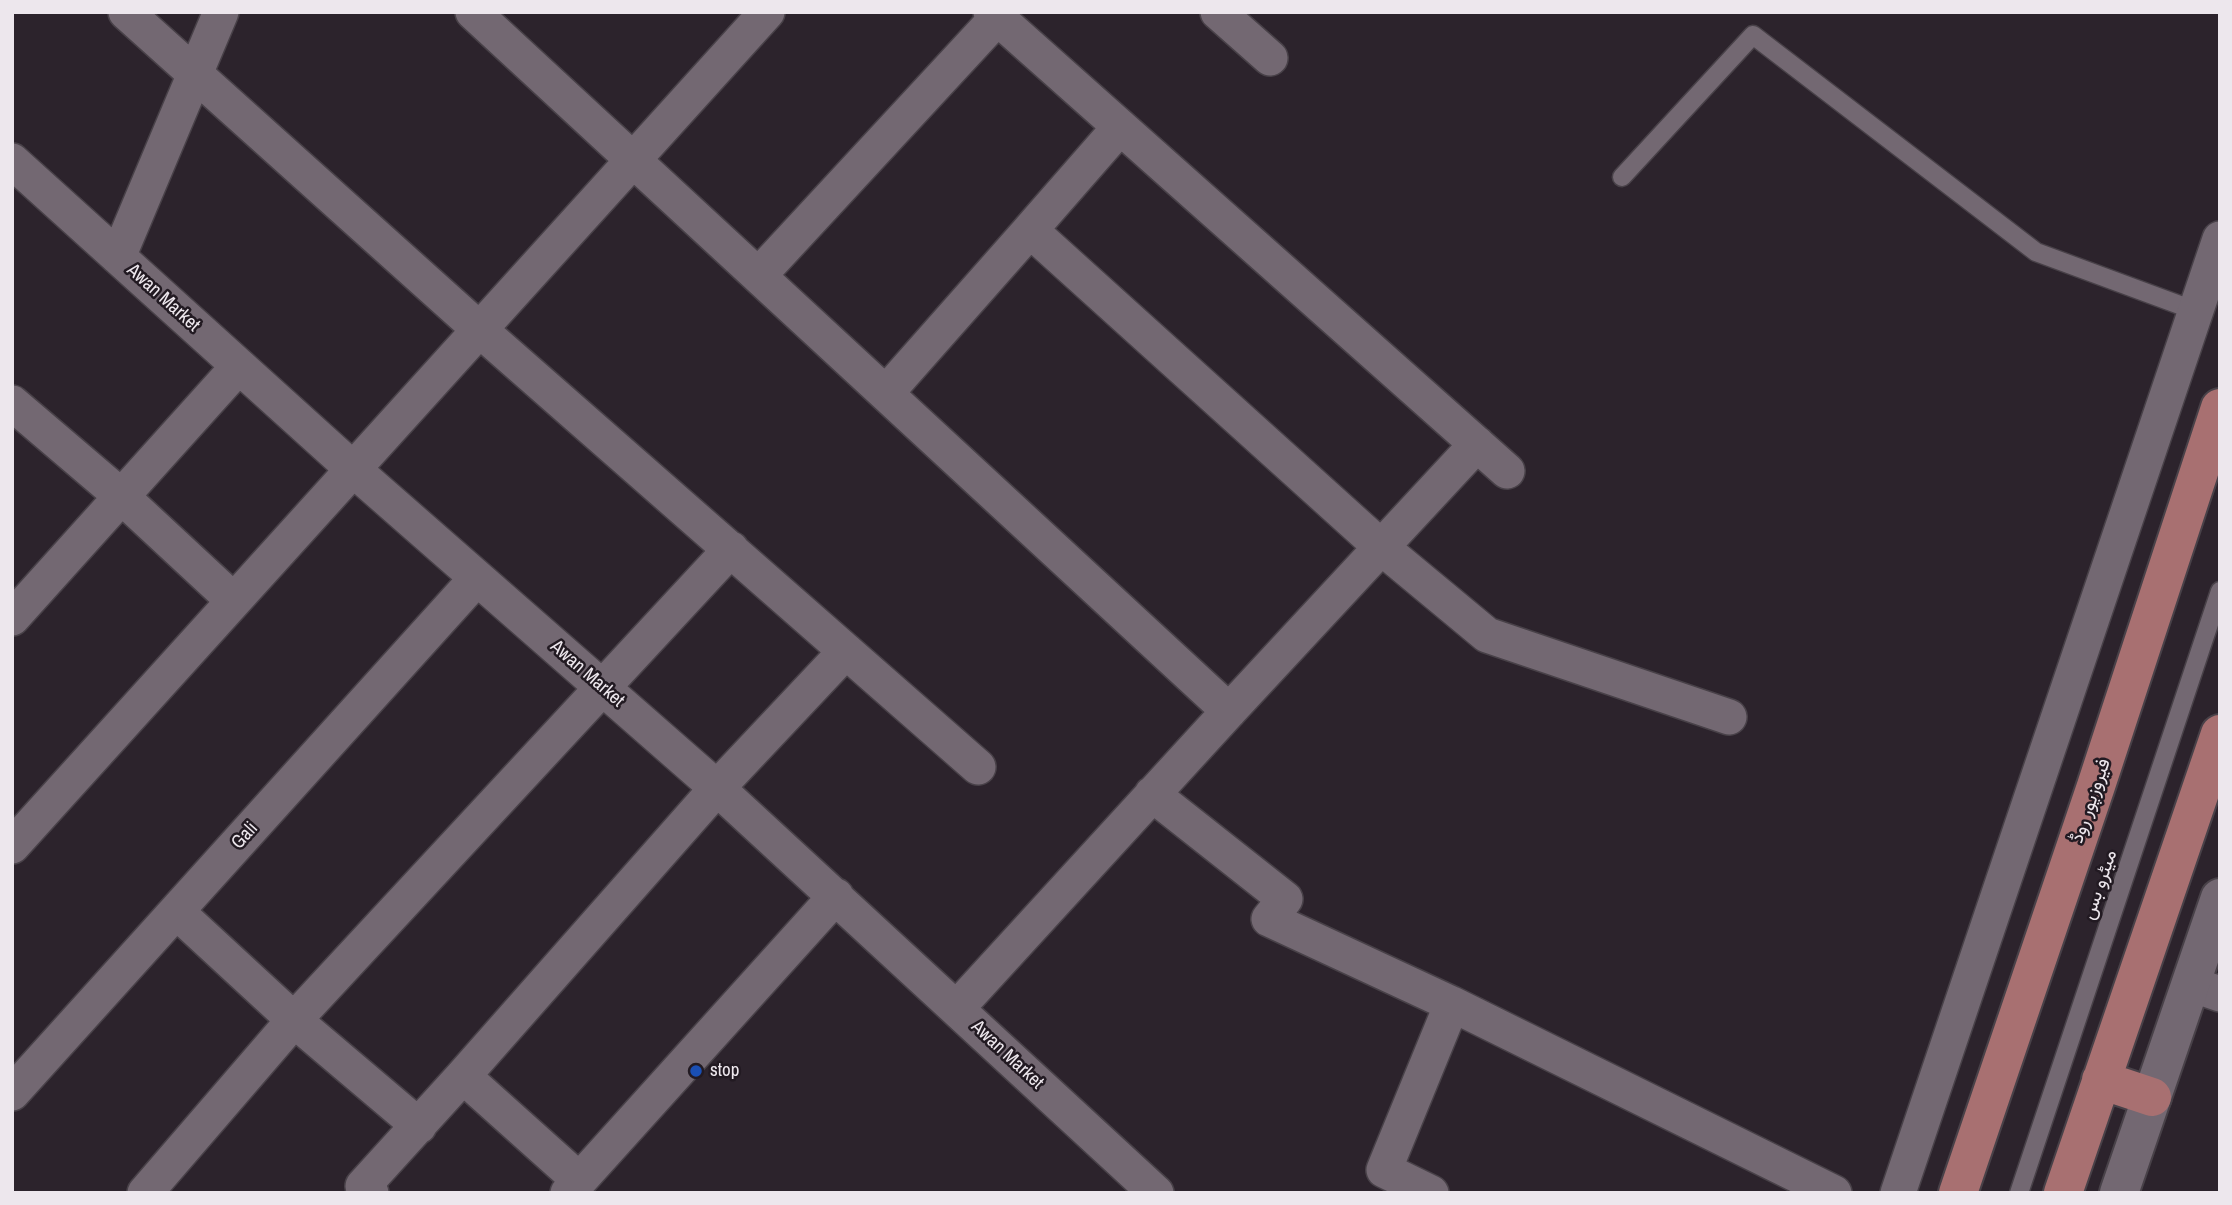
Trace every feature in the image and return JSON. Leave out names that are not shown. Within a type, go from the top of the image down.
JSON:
[{"type":"main road","name":"فیروزپور روڈ","points":[[1958,1193],[2220,408]]},
{"type":"main road","points":[[2063,1193],[2220,734]]},
{"type":"main road","points":[[2101,1080],[2152,1097]]},
{"type":"street","points":[[126,12],[480,330],[978,766]]},
{"type":"street","points":[[118,257],[221,12]]},
{"type":"street","points":[[473,12],[1229,710]]},
{"type":"street","points":[[12,846],[767,12]]},
{"type":"street","points":[[1218,12],[1270,58]]},
{"type":"street","points":[[759,275],[994,15],[1507,471]]},
{"type":"street","points":[[886,393],[1121,127]]},
{"type":"street","name":"Awan Market","points":[[12,161],[238,367],[717,788],[1156,1193]]},
{"type":"street","points":[[1030,230],[1381,547],[1488,635],[1729,717]]},
{"type":"street","points":[[1898,1193],[2220,239]]},
{"type":"street","points":[[12,618],[238,367]]},
{"type":"street","points":[[12,403],[121,496],[233,600]]},
{"type":"street","points":[[957,1008],[1476,444]]},
{"type":"street","points":[[145,1193],[294,1020],[731,550]]},
{"type":"street","name":"Gali","points":[[12,1093],[477,578]]},
{"type":"street","points":[[364,1190],[717,788],[846,651]]},
{"type":"street","points":[[1152,794],[1285,898],[1269,919],[1452,1004],[1834,1193]]},
{"type":"street","points":[[463,1076],[573,1186],[836,897]]},
{"type":"street","points":[[2119,1193],[2152,1097],[2205,989],[2220,898]]},
{"type":"street","points":[[177,912],[294,1020],[419,1126]]},
{"type":"street","points":[[1431,1193],[1384,1170],[1452,1004]]},
{"type":"lane","points":[[1622,177],[1753,34],[2036,252],[2196,311]]},
{"type":"lane","name":"میٹرو بس","points":[[2019,1193],[2220,591]]},
{"type":"place","name":"stop","points":[[696,1071]]}]
